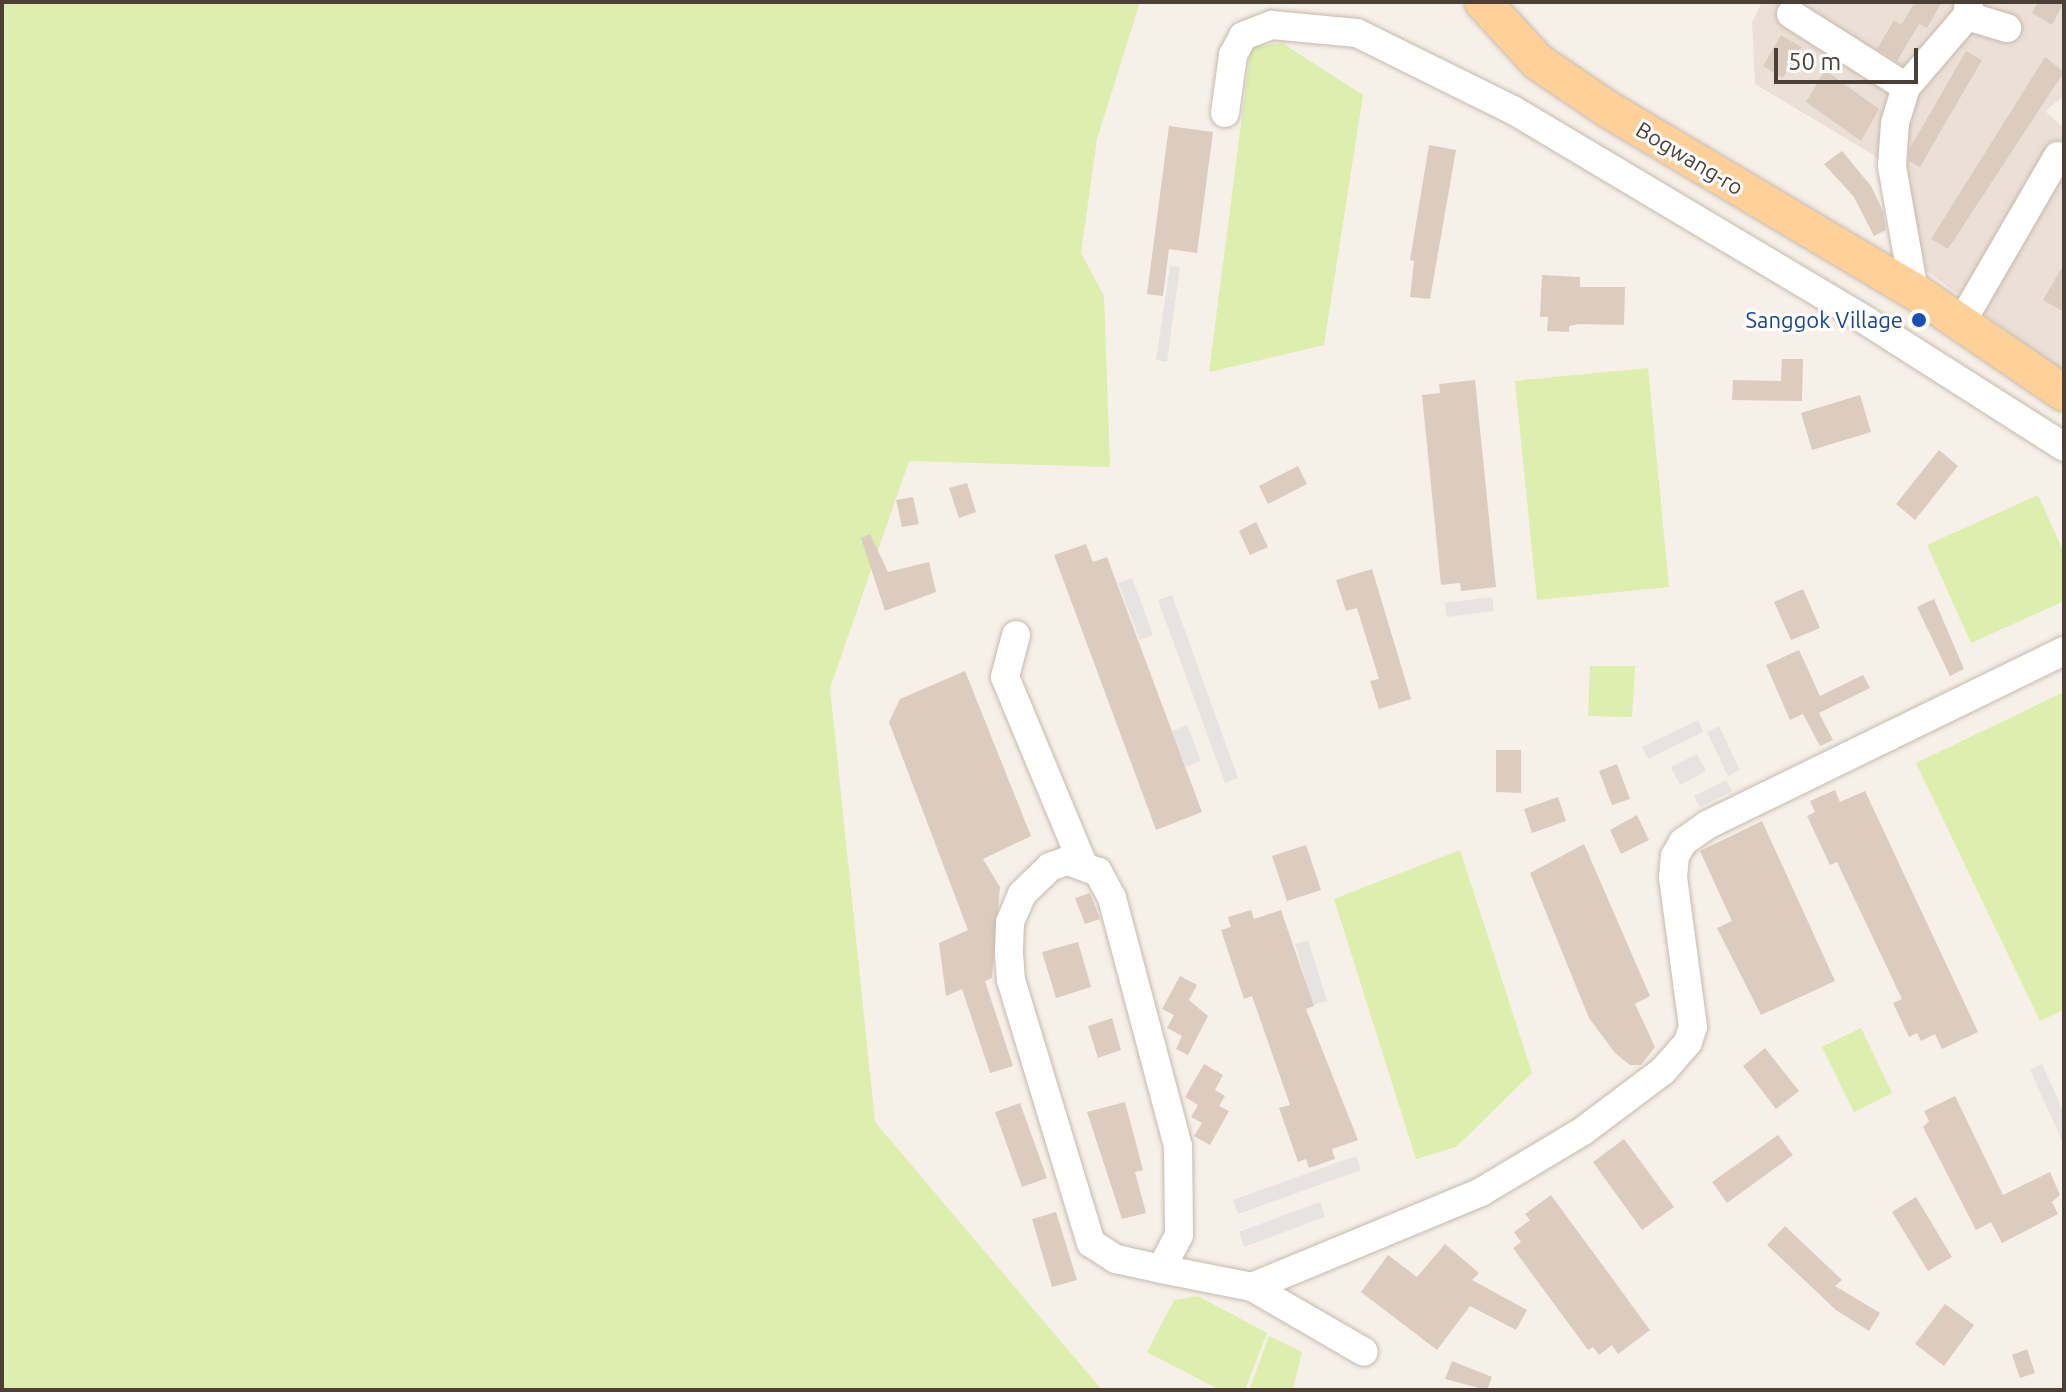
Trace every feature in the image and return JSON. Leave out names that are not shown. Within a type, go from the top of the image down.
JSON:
[{"type":"main road","name":"Bogwang-ro","points":[[1483,2],[1538,62],[1609,110],[1914,291],[2064,393]]},
{"type":"lane","points":[[1914,291],[1892,166],[1895,123],[1906,87],[1968,9],[2007,28]]},
{"type":"lane","points":[[1791,14],[1906,87]]},
{"type":"lane","points":[[1225,113],[1233,55],[1243,36],[1272,25],[1357,33],[1539,125],[1868,322],[2064,447]]},
{"type":"lane","points":[[1961,323],[2058,156]]},
{"type":"lane","points":[[1016,635],[1005,677],[1083,864]]},
{"type":"lane","points":[[1252,1287],[1502,1181],[1619,1106],[1670,1064],[1693,1027],[1673,878],[1675,856],[1683,842],[1707,825],[2064,651]]},
{"type":"lane","points":[[1161,1269],[1179,1235],[1178,1146],[1112,898],[1098,872],[1083,864],[1067,861],[1050,867],[1022,894],[1010,922],[1011,980],[1091,1243],[1116,1259],[1161,1269],[1252,1287],[1364,1352]]},
{"type":"shaded area","points":[[1762,2],[2064,2],[2064,96],[2045,111],[2064,128],[2064,373],[1927,271],[1892,166],[1755,84],[1752,22]]},
{"type":"shaded area","points":[[1170,266],[1180,267],[1167,362],[1156,360]]},
{"type":"shaded area","points":[[1132,578],[1153,635],[1140,640],[1118,583]]},
{"type":"shaded area","points":[[1172,595],[1238,778],[1225,783],[1158,600]]},
{"type":"shaded area","points":[[1492,597],[1494,611],[1447,617],[1445,603]]},
{"type":"shaded area","points":[[1698,720],[1703,732],[1648,759],[1642,747]]},
{"type":"shaded area","points":[[1187,725],[1201,761],[1186,767],[1172,731]]},
{"type":"shaded area","points":[[1719,726],[1740,770],[1728,776],[1707,732]]},
{"type":"shaded area","points":[[1697,754],[1706,771],[1680,785],[1671,767]]},
{"type":"shaded area","points":[[1726,780],[1732,791],[1700,807],[1694,796]]},
{"type":"shaded area","points":[[1308,940],[1327,1001],[1313,1005],[1295,944]]},
{"type":"shaded area","points":[[2042,1064],[2064,1113],[2064,1145],[2030,1070]]},
{"type":"shaded area","points":[[1356,1156],[1361,1170],[1238,1214],[1233,1200]]},
{"type":"shaded area","points":[[1320,1202],[1325,1217],[1244,1247],[1239,1232]]},
{"type":"green space","points":[[2,2],[1140,2],[1097,139],[1081,253],[1104,296],[1110,467],[909,461],[830,688],[875,1122],[1102,1390],[2,1390]]},
{"type":"green space","points":[[1282,43],[1363,95],[1324,345],[1209,372],[1251,47]]},
{"type":"green space","points":[[1648,368],[1669,587],[1537,600],[1515,381]]},
{"type":"green space","points":[[2038,495],[2064,553],[2064,601],[1971,643],[1927,545]]},
{"type":"green space","points":[[1590,666],[1635,666],[1632,717],[1588,716]]},
{"type":"green space","points":[[2064,692],[2064,1010],[2040,1021],[1916,763]]},
{"type":"green space","points":[[1460,850],[1532,1073],[1456,1147],[1416,1159],[1334,899]]},
{"type":"green space","points":[[1861,1028],[1892,1093],[1854,1112],[1822,1047]]},
{"type":"green space","points":[[1198,1296],[1267,1333],[1245,1390],[1220,1390],[1147,1352],[1174,1300]]},
{"type":"green space","points":[[1269,1336],[1302,1352],[1293,1390],[1249,1390]]},
{"type":"building","points":[[1915,2],[1942,2],[1927,28],[1919,24],[1897,61],[1877,49],[1894,20],[1901,25]]},
{"type":"building","points":[[2038,2],[2064,2],[2052,25],[2032,13]]},
{"type":"building","points":[[1781,35],[1802,47],[1783,78],[1763,66]]},
{"type":"building","points":[[1966,51],[1982,60],[1920,167],[1909,161],[1910,148]]},
{"type":"building","points":[[2045,57],[2064,72],[1948,249],[1931,239]]},
{"type":"building","points":[[1825,70],[1879,109],[1861,141],[1806,102]]},
{"type":"building","points":[[1169,126],[1213,132],[1197,253],[1169,249],[1163,296],[1147,294]]},
{"type":"building","points":[[1429,145],[1456,150],[1430,299],[1410,297],[1414,261],[1410,260]]},
{"type":"building","points":[[1842,151],[1871,186],[1883,211],[1886,230],[1874,236],[1854,197],[1824,164]]},
{"type":"building","points":[[2064,264],[2064,312],[2043,300]]},
{"type":"building","points":[[1542,275],[1580,277],[1580,287],[1625,287],[1624,325],[1578,324],[1569,326],[1569,332],[1547,331],[1548,317],[1540,317]]},
{"type":"building","points":[[1782,359],[1803,359],[1802,401],[1732,400],[1733,380],[1781,381]]},
{"type":"building","points":[[1475,380],[1496,587],[1461,591],[1460,583],[1441,585],[1422,395],[1440,393],[1439,384]]},
{"type":"building","points":[[1860,395],[1871,432],[1812,450],[1801,413]]},
{"type":"building","points":[[1939,450],[1958,466],[1915,520],[1896,504]]},
{"type":"building","points":[[1298,466],[1307,484],[1268,504],[1259,486]]},
{"type":"building","points":[[967,483],[976,512],[959,518],[949,488]]},
{"type":"building","points":[[913,497],[919,524],[902,527],[896,500]]},
{"type":"building","points":[[1256,522],[1268,547],[1250,555],[1239,531]]},
{"type":"building","points":[[870,534],[888,572],[929,562],[936,592],[885,611],[861,538]]},
{"type":"building","points":[[1086,544],[1093,562],[1107,557],[1202,812],[1156,830],[1054,555]]},
{"type":"building","points":[[1372,569],[1411,699],[1379,709],[1370,681],[1379,679],[1357,608],[1346,611],[1336,580]]},
{"type":"building","points":[[1803,589],[1820,628],[1791,640],[1774,602]]},
{"type":"building","points":[[1934,599],[1964,669],[1950,676],[1917,607]]},
{"type":"building","points":[[1799,650],[1820,696],[1863,675],[1870,688],[1819,713],[1833,740],[1820,746],[1803,714],[1790,720],[1766,665]]},
{"type":"building","points":[[965,671],[1031,836],[983,859],[1000,887],[992,978],[985,981],[1013,1066],[990,1073],[962,989],[946,996],[939,943],[968,930],[889,722],[900,699]]},
{"type":"building","points":[[1496,750],[1521,750],[1521,793],[1496,792]]},
{"type":"building","points":[[1617,764],[1630,799],[1612,805],[1599,771]]},
{"type":"building","points":[[1835,790],[1840,802],[1865,791],[1978,1032],[1942,1049],[1935,1034],[1921,1041],[1917,1033],[1909,1037],[1893,1003],[1902,999],[1837,862],[1830,865],[1807,816],[1815,812],[1810,801]]},
{"type":"building","points":[[1558,797],[1566,821],[1532,833],[1524,809]]},
{"type":"building","points":[[1637,815],[1649,840],[1621,854],[1610,830]]},
{"type":"building","points":[[1762,821],[1835,981],[1761,1015],[1717,928],[1732,921],[1700,851]]},
{"type":"building","points":[[1584,844],[1650,996],[1635,1004],[1655,1047],[1641,1065],[1630,1065],[1615,1053],[1589,1018],[1530,873]]},
{"type":"building","points":[[1306,845],[1321,890],[1287,901],[1272,856]]},
{"type":"building","points":[[1090,893],[1100,919],[1085,924],[1075,898]]},
{"type":"building","points":[[1251,910],[1254,919],[1281,910],[1314,1006],[1306,1009],[1358,1140],[1332,1149],[1335,1159],[1309,1168],[1306,1159],[1298,1162],[1279,1108],[1290,1105],[1252,996],[1244,999],[1221,930],[1231,927],[1228,917]]},
{"type":"building","points":[[1078,942],[1091,987],[1056,998],[1042,952]]},
{"type":"building","points":[[1180,976],[1197,985],[1189,1000],[1208,1016],[1188,1055],[1176,1049],[1182,1036],[1167,1028],[1174,1015],[1162,1009]]},
{"type":"building","points":[[1112,1018],[1121,1050],[1098,1058],[1088,1026]]},
{"type":"building","points":[[1765,1048],[1799,1091],[1776,1109],[1743,1066]]},
{"type":"building","points":[[1204,1064],[1223,1075],[1215,1090],[1225,1096],[1219,1106],[1229,1111],[1210,1145],[1194,1136],[1202,1123],[1191,1117],[1198,1105],[1185,1097]]},
{"type":"building","points":[[1955,1096],[2003,1195],[2050,1172],[2060,1195],[2052,1202],[2058,1214],[2002,1243],[1991,1222],[1976,1230],[1923,1127],[1929,1121],[1924,1111]]},
{"type":"building","points":[[1125,1102],[1143,1170],[1135,1172],[1146,1213],[1122,1219],[1087,1112]]},
{"type":"building","points":[[1020,1103],[1047,1178],[1022,1187],[995,1112]]},
{"type":"building","points":[[1778,1135],[1793,1155],[1727,1203],[1712,1182]]},
{"type":"building","points":[[1624,1139],[1674,1207],[1642,1230],[1593,1162]]},
{"type":"building","points":[[1551,1195],[1650,1330],[1618,1354],[1612,1345],[1599,1355],[1593,1347],[1588,1350],[1513,1248],[1521,1242],[1514,1232],[1530,1220],[1525,1214]]},
{"type":"building","points":[[1916,1197],[1952,1257],[1928,1271],[1892,1212]]},
{"type":"building","points":[[1056,1212],[1077,1280],[1052,1287],[1032,1219]]},
{"type":"building","points":[[1785,1226],[1842,1280],[1835,1286],[1880,1313],[1869,1331],[1836,1310],[1767,1245]]},
{"type":"building","points":[[1445,1244],[1479,1273],[1472,1280],[1527,1310],[1516,1330],[1470,1306],[1437,1350],[1361,1292],[1388,1255],[1417,1277]]},
{"type":"building","points":[[1945,1304],[1974,1325],[1944,1366],[1915,1344]]},
{"type":"building","points":[[2027,1349],[2035,1373],[2020,1378],[2012,1355]]},
{"type":"building","points":[[1452,1361],[1492,1377],[1487,1390],[1445,1379]]},
{"type":"place","name":"Sanggok Village","points":[[1919,320]]}]
